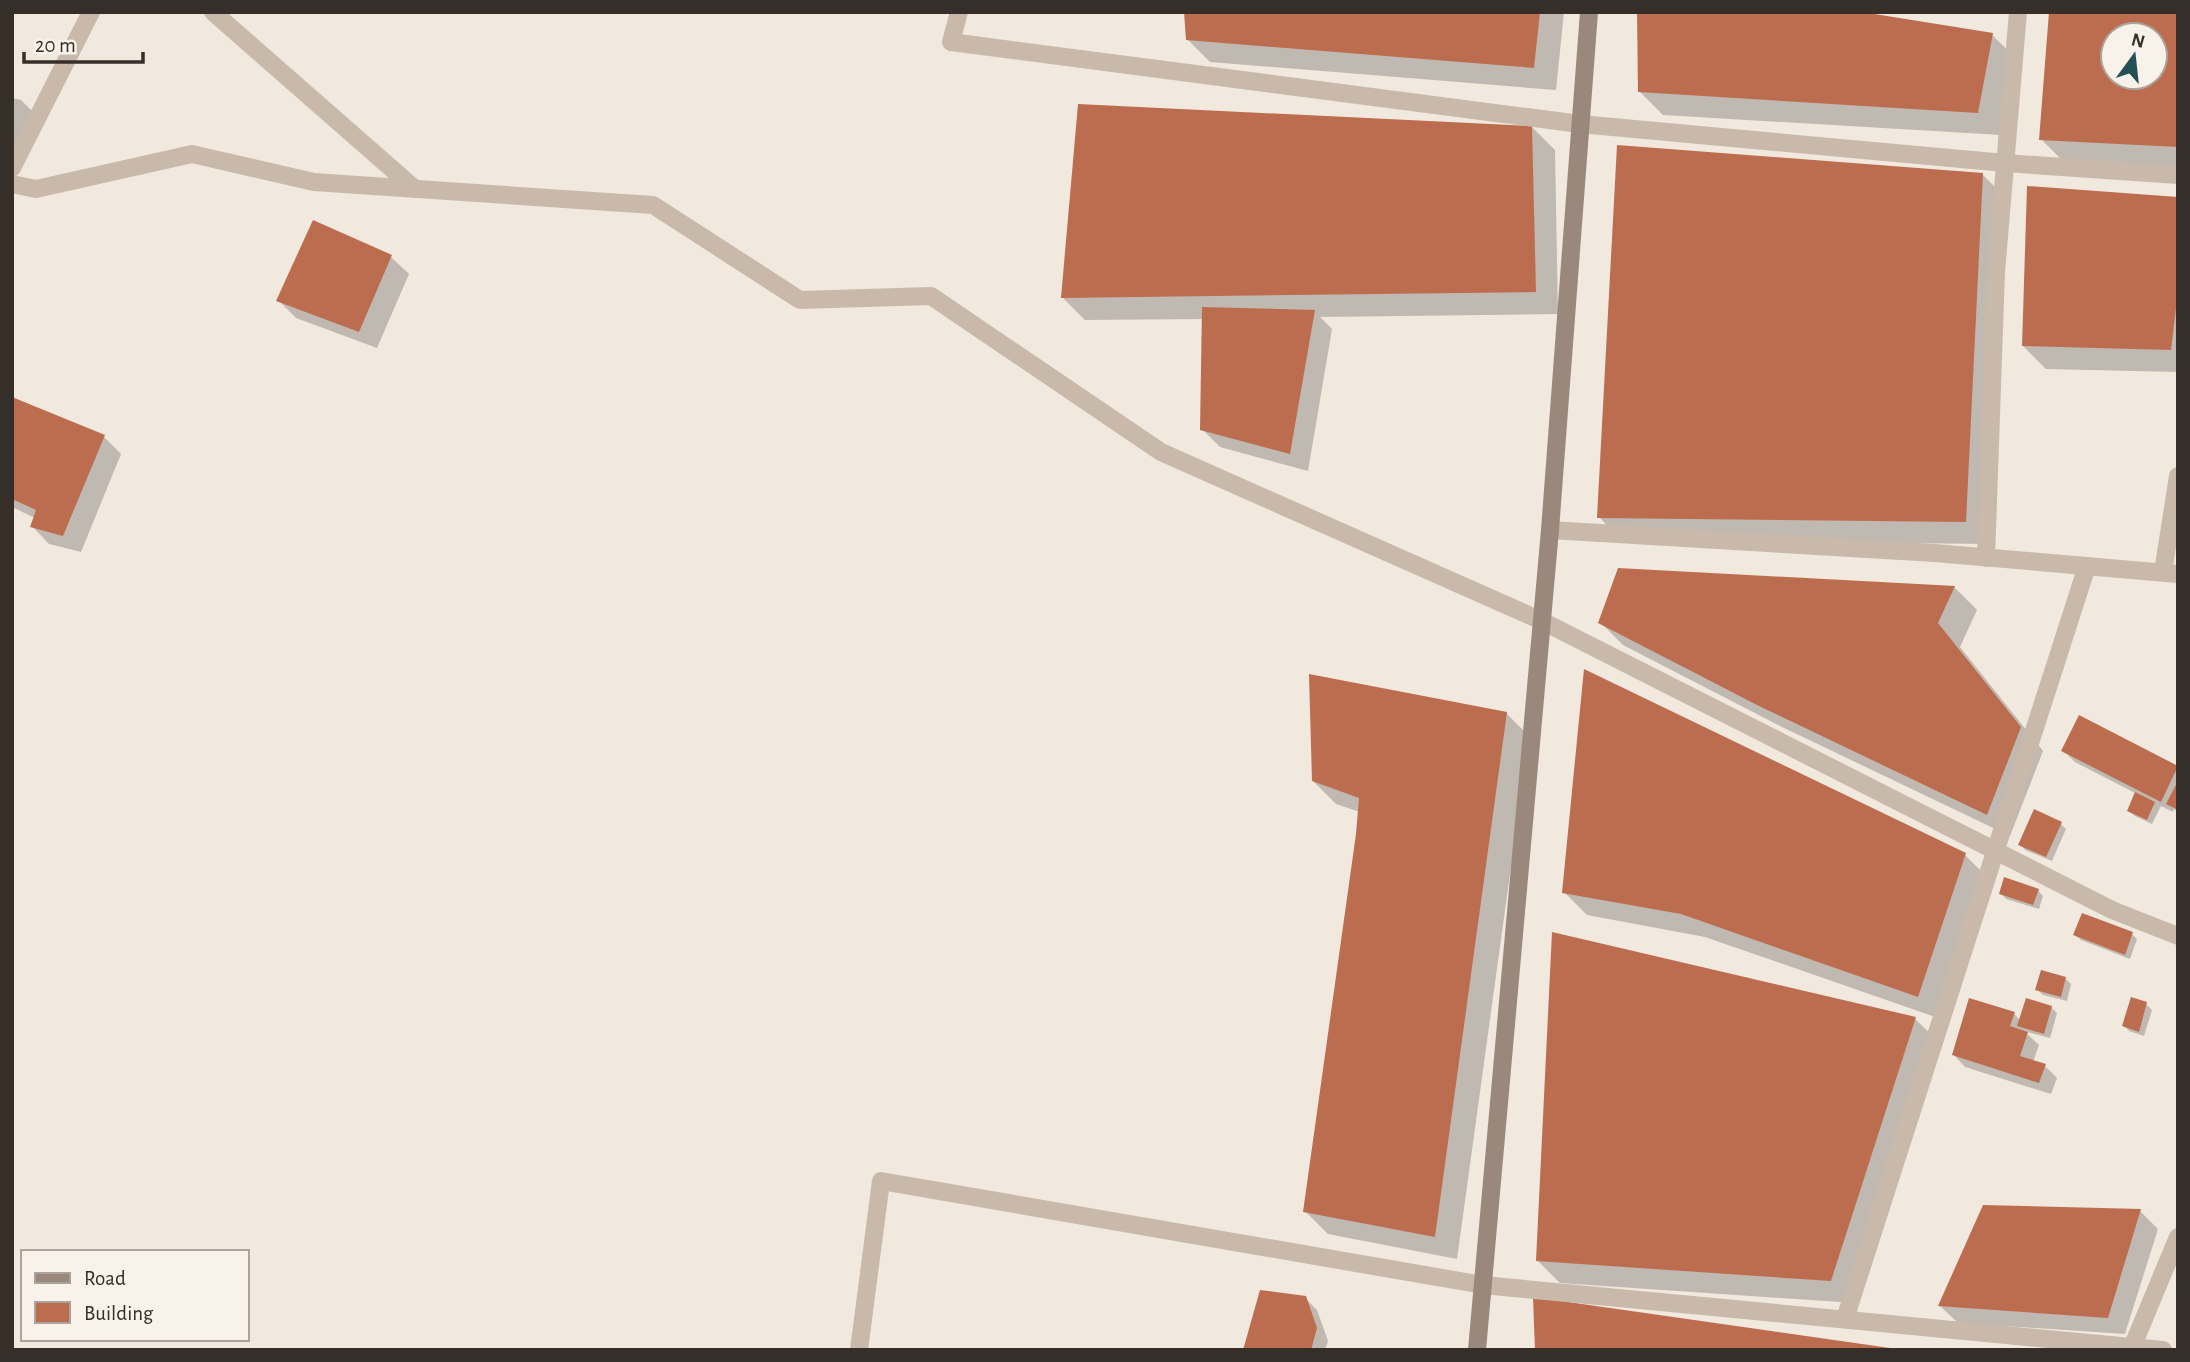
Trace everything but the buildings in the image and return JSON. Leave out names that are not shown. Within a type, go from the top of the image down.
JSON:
[{"type":"street","points":[[12,168],[91,12]]},
{"type":"street","points":[[213,12],[415,189]]},
{"type":"street","points":[[959,12],[951,42],[1580,124],[2004,163],[2178,175]]},
{"type":"street","points":[[1477,1350],[1550,530],[1590,12]]},
{"type":"street","points":[[1986,558],[1996,272],[2018,12]]},
{"type":"street","points":[[12,184],[36,189],[192,153],[314,182],[653,205],[800,299],[931,296],[1161,452],[1542,621],[2112,910],[2178,936]]},
{"type":"street","points":[[1550,530],[1935,553],[2171,573],[2178,476]]},
{"type":"street","points":[[1845,1320],[2087,566]]},
{"type":"street","points":[[859,1350],[881,1181],[1483,1285],[2163,1350]]},
{"type":"street","points":[[2131,1348],[2178,1237]]}]
